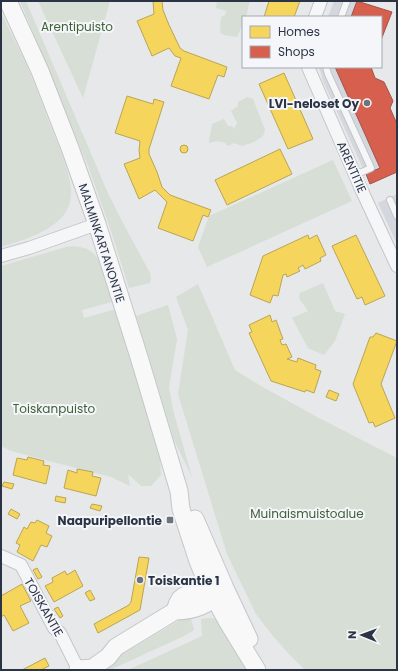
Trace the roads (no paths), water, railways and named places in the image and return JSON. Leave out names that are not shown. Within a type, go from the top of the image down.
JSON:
[{"type":"main road","name":"MALMINKARTANONTIE","points":[[8,1],[43,78],[97,224],[179,491],[189,506],[216,592],[257,670]]},
{"type":"main road","name":"MALMINKARTANONTIE","points":[[216,592],[266,670]]},
{"type":"main road","points":[[76,669],[86,658],[103,648],[116,647],[175,611],[180,600],[191,593],[216,592]]},
{"type":"street","points":[[315,16],[321,1]]},
{"type":"street","name":"ARENTITIE","points":[[309,68],[321,77],[355,175],[397,266]]},
{"type":"street","points":[[1,256],[29,248],[97,224]]},
{"type":"street","name":"TOISKANTIE","points":[[1,556],[21,565],[54,628],[60,633],[76,669]]},
{"type":"lane","points":[[341,16],[347,1]]},
{"type":"lane","points":[[326,68],[321,77],[371,168],[355,175]]},
{"type":"lane","points":[[390,200],[397,216]]},
{"type":"place","name":"LVI-neloset Oy","points":[[367,103]]},
{"type":"place","name":"Naapuripellontie","points":[[170,520]]},
{"type":"place","name":"Toiskantie 1","points":[[140,580]]},
{"type":"park label","name":"Arentipuisto","points":[[77,26]]},
{"type":"park label","name":"Toiskanpuisto","points":[[54,408]]},
{"type":"park label","name":"Muinaismuistoalue","points":[[307,513]]}]
